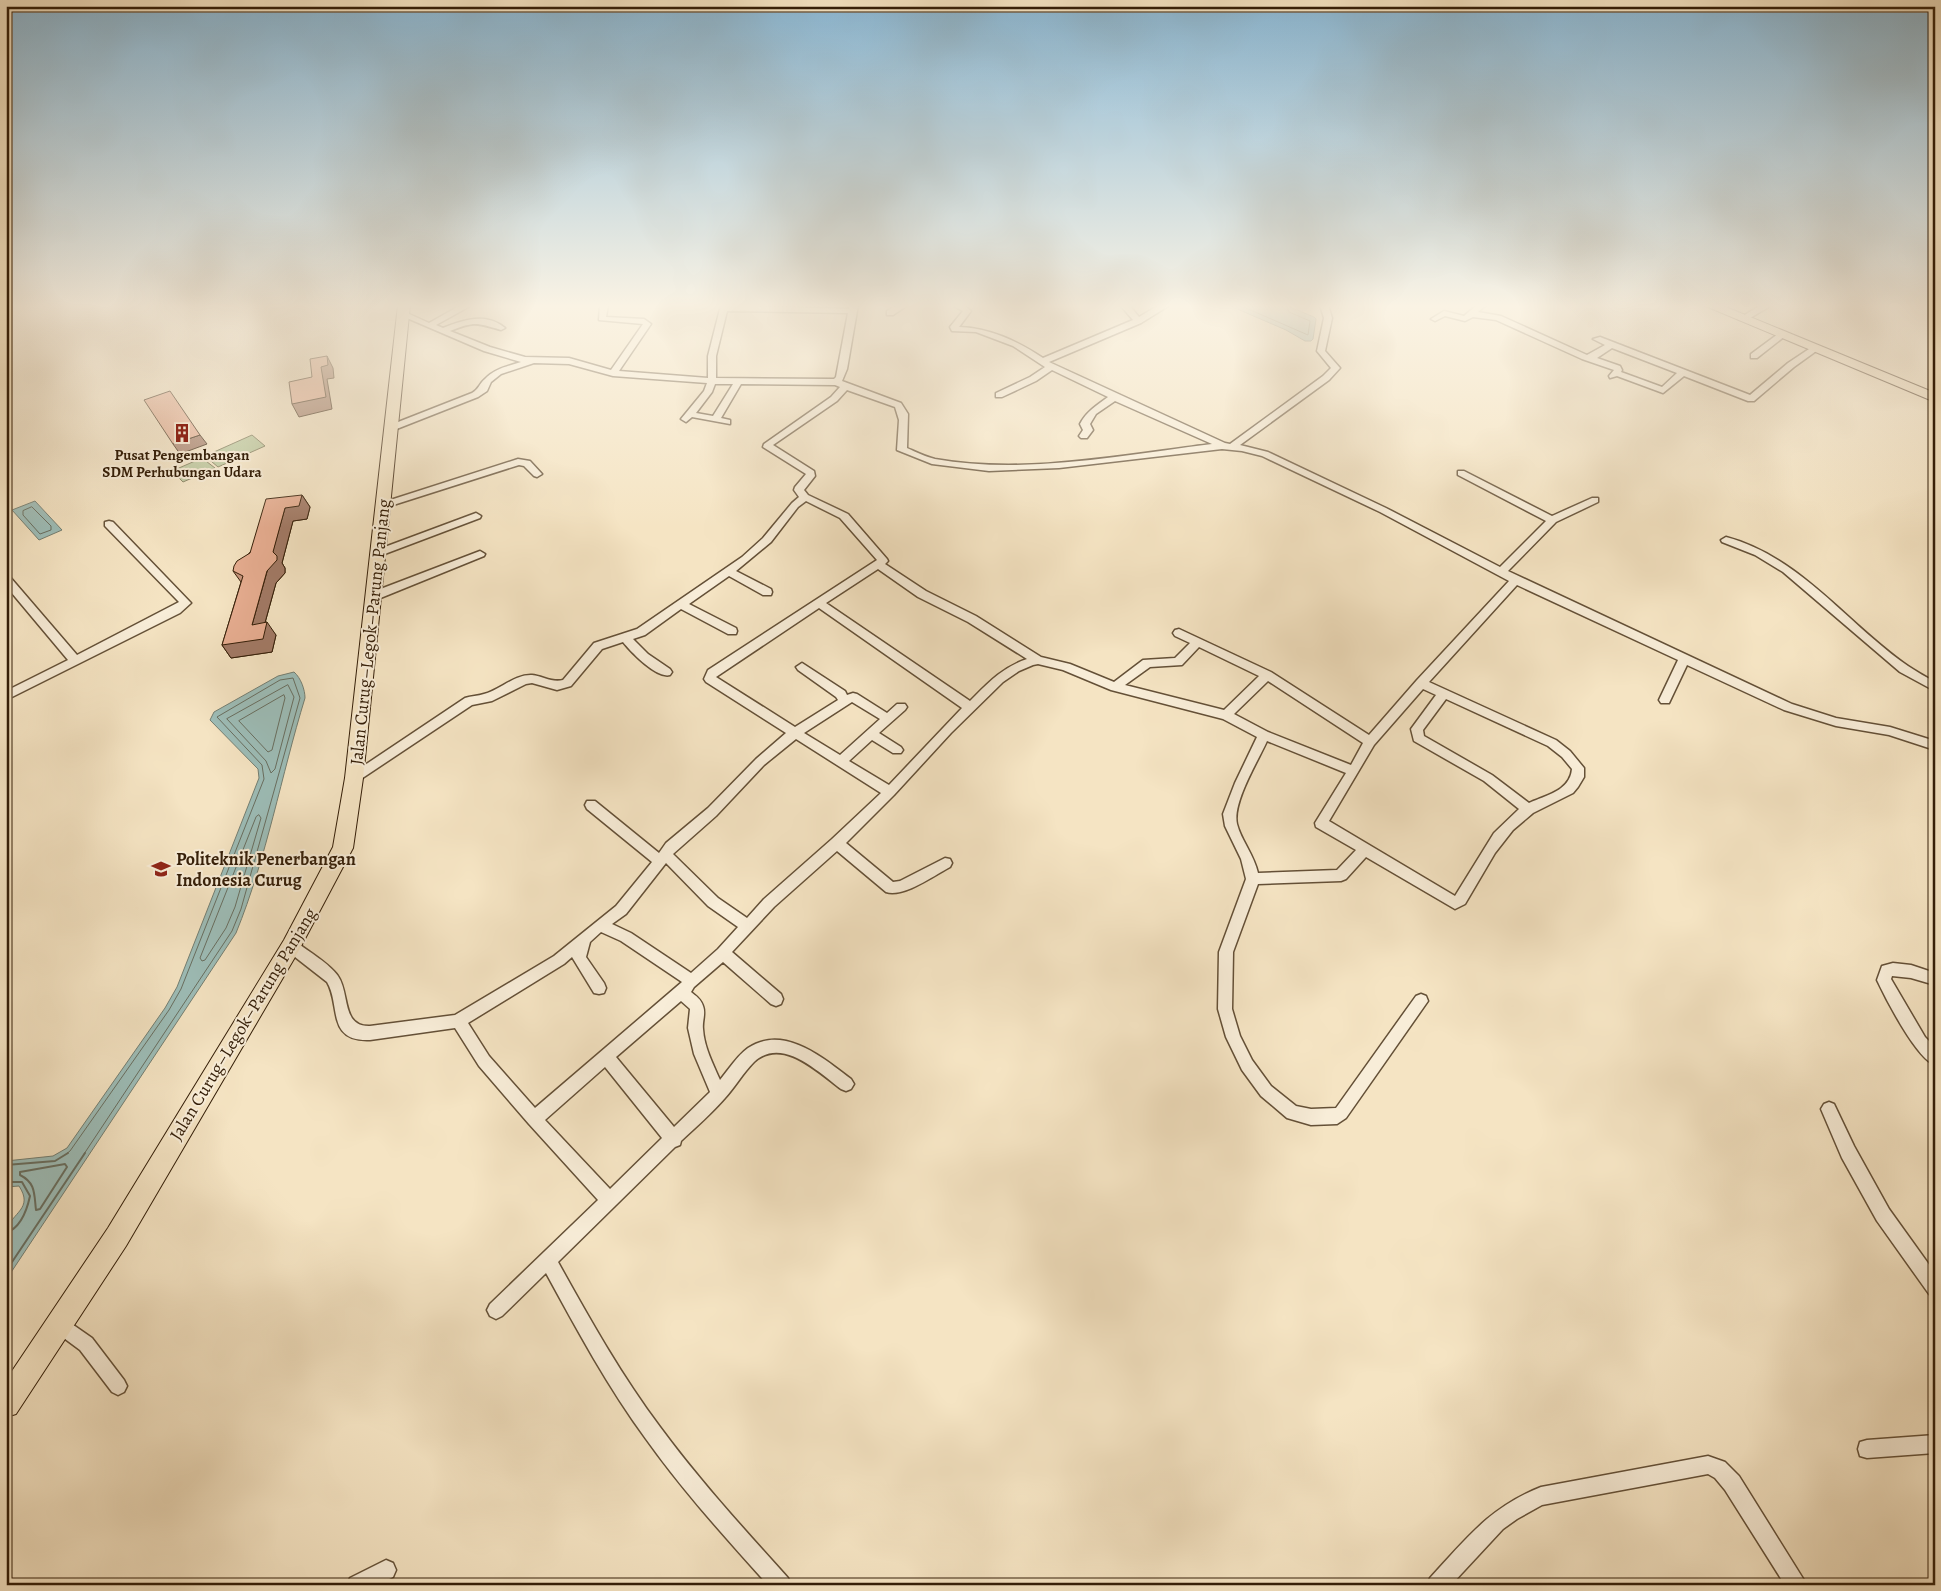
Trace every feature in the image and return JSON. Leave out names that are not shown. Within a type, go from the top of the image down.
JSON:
[{"type":"main road","name":"Jalan Curug–Legok–Parung Panjang","points":[[6,1404],[116,1236],[291,946],[343,848],[354,778],[396,379]]},
{"type":"main road","points":[[1888,379],[1935,398]]},
{"type":"street","points":[[391,428],[475,395],[484,389],[489,379]]},
{"type":"street","points":[[690,379],[841,385],[898,405],[903,412],[902,450],[932,461],[990,468],[1125,458],[1227,446],[1324,379]]},
{"type":"street","points":[[841,379],[841,385],[834,399],[769,444],[768,447],[811,473],[799,487],[799,490],[805,497],[844,516],[882,558],[882,561],[820,604],[725,662],[709,677],[795,734],[890,792]]},
{"type":"street","points":[[999,395],[1032,379]]},
{"type":"street","points":[[1077,379],[1227,446],[1266,454],[1312,474],[1516,580],[1806,713],[1848,725],[1890,731],[1935,746]]},
{"type":"street","points":[[1625,379],[1663,390],[1675,379]]},
{"type":"street","points":[[1699,379],[1751,399],[1774,379]]},
{"type":"street","points":[[712,381],[708,392],[688,417],[728,422]]},
{"type":"street","points":[[716,420],[738,382]]},
{"type":"street","points":[[1084,436],[1088,430],[1085,424],[1086,420],[1114,397]]},
{"type":"street","points":[[384,505],[518,462],[527,463],[537,474]]},
{"type":"street","points":[[1461,473],[1552,520]]},
{"type":"street","points":[[354,778],[469,701],[488,698],[518,682],[526,680],[532,679],[557,686],[572,679],[598,646],[641,632],[728,571],[767,540],[805,497]]},
{"type":"street","points":[[1501,572],[1552,520],[1595,500]]},
{"type":"street","points":[[378,553],[476,516]]},
{"type":"street","points":[[6,696],[176,610],[186,603],[108,524]]},
{"type":"street","points":[[1726,540],[1759,553],[1787,570],[1904,669],[1935,688]]},
{"type":"street","points":[[374,596],[480,554]]},
{"type":"street","points":[[878,564],[922,594],[972,619],[1038,660],[1066,667],[1115,687],[1226,715],[1264,735],[1354,771]]},
{"type":"street","points":[[728,571],[767,592]]},
{"type":"street","points":[[6,579],[76,661]]},
{"type":"street","points":[[1421,683],[1552,744],[1573,760],[1578,768],[1578,777],[1568,790],[1560,796],[1528,809],[1504,830],[1460,900],[1455,903],[1322,822],[1370,742],[1421,683],[1516,580]]},
{"type":"street","points":[[680,604],[732,631]]},
{"type":"street","points":[[820,604],[970,707]]},
{"type":"street","points":[[1179,633],[1267,675],[1370,742]]},
{"type":"street","points":[[626,638],[634,649],[666,672]]},
{"type":"street","points":[[1115,687],[1147,663],[1178,662],[1198,642]]},
{"type":"street","points":[[1666,700],[1685,658]]},
{"type":"street","points":[[534,1119],[723,953],[769,903],[837,843],[890,792],[914,764],[999,679],[1015,668],[1038,660]]},
{"type":"street","points":[[802,667],[841,694],[844,700]]},
{"type":"street","points":[[1226,715],[1267,675]]},
{"type":"street","points":[[1444,693],[1417,729],[1418,738],[1488,778],[1528,809]]},
{"type":"street","points":[[291,946],[332,978],[338,985],[341,1011],[347,1025],[354,1031],[363,1033],[410,1026],[440,1025],[458,1020],[559,960],[621,910],[671,847],[712,812],[760,762],[795,734],[844,700],[853,697],[888,719]]},
{"type":"street","points":[[840,762],[901,707]]},
{"type":"street","points":[[871,734],[897,750]]},
{"type":"street","points":[[1264,735],[1241,783],[1229,814],[1231,826],[1248,859],[1253,878],[1226,952],[1224,1009],[1233,1037],[1254,1077],[1266,1091],[1292,1113],[1312,1117],[1337,1116],[1422,1001]]},
{"type":"street","points":[[591,805],[663,858],[714,902],[747,925]]},
{"type":"street","points":[[837,843],[891,888],[902,886],[945,863]]},
{"type":"street","points":[[1253,878],[1341,875],[1365,849]]},
{"type":"street","points":[[600,926],[626,937],[686,986],[698,1012],[695,1028],[701,1054],[719,1094]]},
{"type":"street","points":[[584,939],[579,958],[600,988]]},
{"type":"street","points":[[723,953],[776,999]]},
{"type":"street","points":[[1935,979],[1908,971],[1893,969],[1887,970],[1884,980],[1889,992],[1920,1042],[1935,1058]]},
{"type":"street","points":[[458,1020],[484,1061],[534,1119],[609,1200]]},
{"type":"street","points":[[496,1310],[547,1259],[674,1140],[719,1094],[755,1052],[769,1047],[797,1050],[846,1084]]},
{"type":"street","points":[[606,1056],[674,1140]]},
{"type":"street","points":[[1830,1109],[1848,1152],[1883,1215],[1935,1288]]},
{"type":"street","points":[[547,1259],[597,1348],[637,1411],[681,1470],[781,1585]]},
{"type":"street","points":[[59,1324],[86,1344],[118,1386]]},
{"type":"street","points":[[1867,1449],[1935,1444]]},
{"type":"street","points":[[1438,1585],[1498,1519],[1520,1504],[1541,1496],[1714,1466],[1732,1482],[1797,1585]]},
{"type":"street","points":[[357,1585],[386,1570]]},
{"type":"green space","points":[[252,435],[265,446],[218,467],[205,456]]},
{"type":"green space","points":[[202,458],[215,468],[183,482],[172,471]]},
{"type":"water","points":[[35,501],[62,530],[39,540],[12,510]]},
{"type":"water","points":[[294,672],[302,684],[305,698],[265,846],[236,933],[6,1280],[6,1231],[23,1205],[24,1200],[19,1186],[6,1187],[6,1161],[53,1156],[67,1148],[165,1008],[177,987],[259,778],[258,769],[210,720],[214,712],[278,676]]},
{"type":"building","points":[[302,379],[323,379],[326,397],[292,404],[289,382]]},
{"type":"building","name":"Pusat Pengembangan SDM Perhubungan Udara","points":[[170,391],[200,435],[173,444],[144,400]]},
{"type":"building","points":[[302,495],[299,506],[285,508],[273,552],[277,556],[277,560],[267,571],[252,625],[267,622],[263,639],[222,645],[243,576],[233,571],[234,566],[237,561],[250,553],[266,499]]},
{"type":"place","name":"Pusat Pengembangan SDM Perhubungan Udara","points":[[182,433]]},
{"type":"place","name":"Politeknik Penerbangan Indonesia Curug","points":[[161,869]]}]
